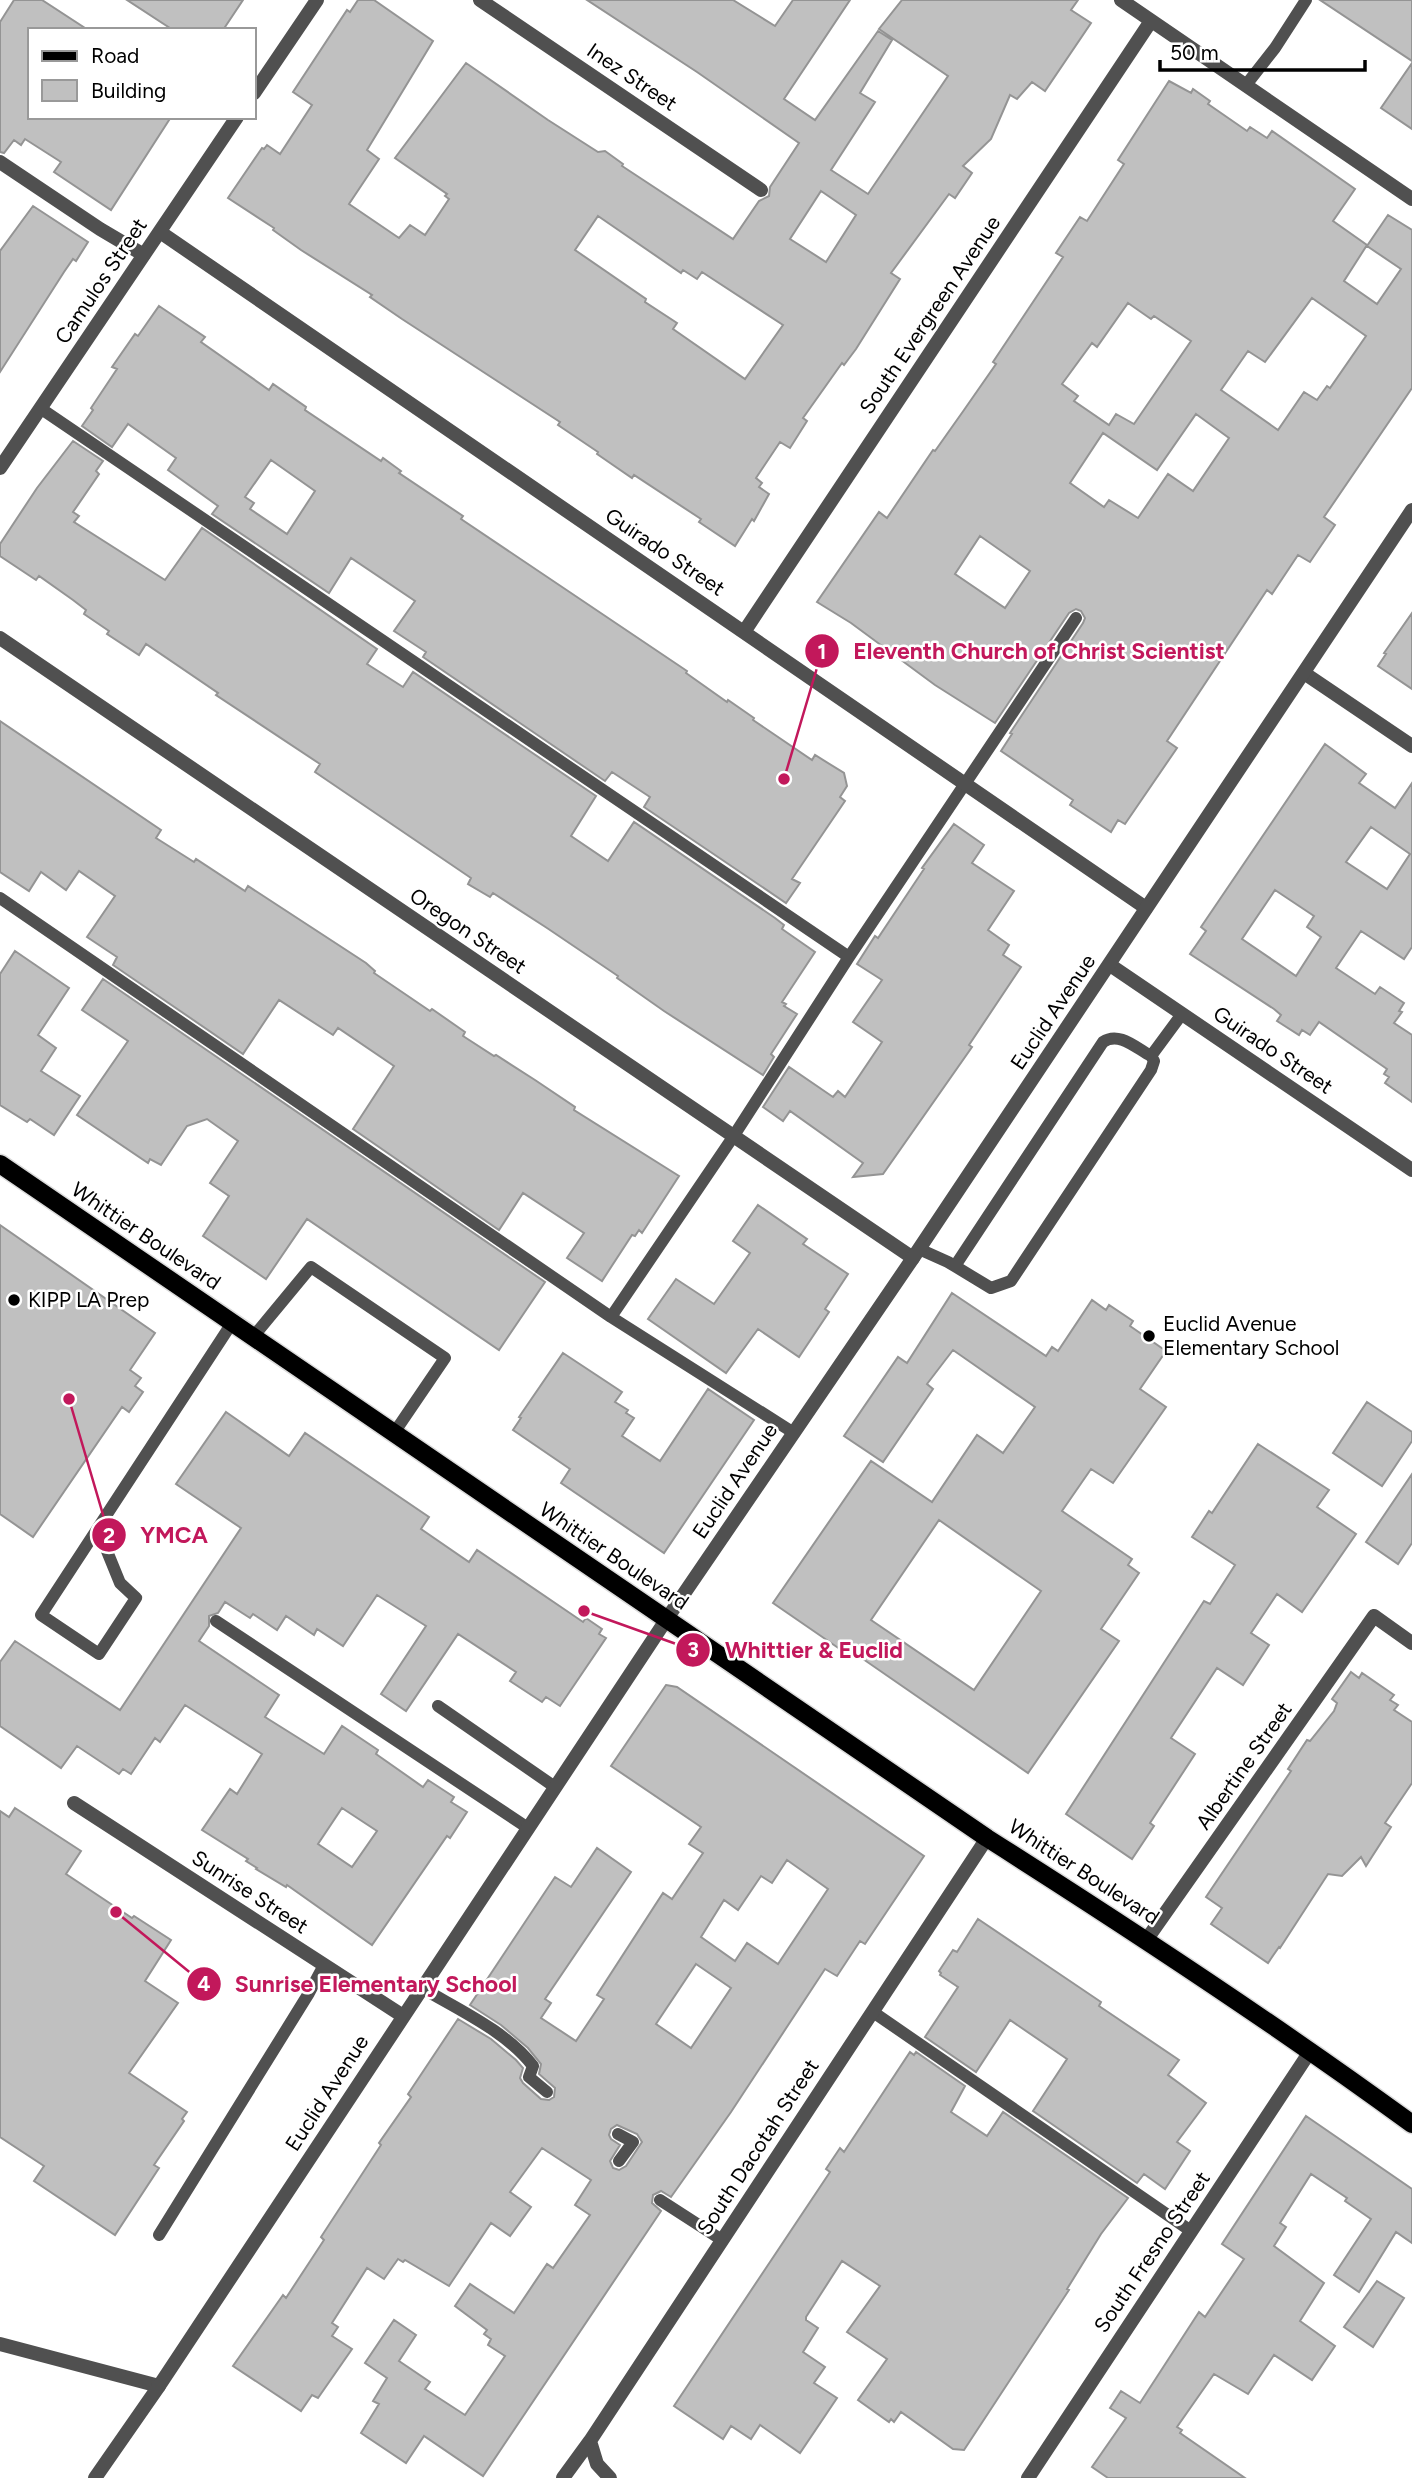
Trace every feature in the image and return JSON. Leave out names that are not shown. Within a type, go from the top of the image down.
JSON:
[{"type":"main road","name":"Whittier Boulevard","points":[[0,1164],[988,1838],[1147,1939],[1311,2050],[1412,2124]]},
{"type":"street","points":[[256,90],[317,0]]},
{"type":"street","name":"Inez Street","points":[[480,0],[761,190]]},
{"type":"street","points":[[1121,0],[1412,199]]},
{"type":"street","name":"South Evergreen Avenue","points":[[744,632],[1152,21]]},
{"type":"street","name":"Camulos Street","points":[[0,468],[236,119]]},
{"type":"street","points":[[0,162],[144,255]]},
{"type":"street","name":"Guirado Street","points":[[160,232],[1146,908]]},
{"type":"street","name":"Euclid Avenue","points":[[95,2478],[159,2386],[666,1620],[916,1254],[1412,510]]},
{"type":"street","name":"Oregon Street","points":[[0,638],[733,1136],[916,1254]]},
{"type":"street","points":[[1304,673],[1412,746]]},
{"type":"street","name":"Guirado Street","points":[[1110,965],[1412,1170]]},
{"type":"street","name":"Albertine Street","points":[[1147,1939],[1374,1616],[1412,1643]]},
{"type":"street","name":"Sunrise Street","points":[[74,1803],[403,2016]]},
{"type":"street","name":"South Dacotah Street","points":[[563,2478],[988,1838]]},
{"type":"street","name":"South Fresno Street","points":[[1028,2478],[1311,2050]]},
{"type":"street","points":[[0,2344],[159,2386]]},
{"type":"street","points":[[590,2441],[597,2464],[610,2478]]},
{"type":"lane","points":[[1246,85],[1275,48],[1306,0]]},
{"type":"lane","points":[[40,408],[849,957]]},
{"type":"lane","points":[[611,1317],[1076,618]]},
{"type":"lane","points":[[0,898],[611,1317],[794,1433]]},
{"type":"lane","points":[[1151,1056],[1182,1014]]},
{"type":"lane","points":[[916,1254],[955,1266],[991,1287],[1011,1281],[1151,1070],[1154,1061],[1151,1056],[1118,1037],[1103,1042],[955,1266]]},
{"type":"lane","points":[[253,1337],[311,1268],[445,1358],[394,1433]]},
{"type":"lane","points":[[97,1529],[120,1583],[136,1598],[99,1654],[41,1615],[97,1529],[232,1323]]},
{"type":"lane","points":[[216,1620],[528,1828]]},
{"type":"lane","points":[[438,1706],[555,1787]]},
{"type":"lane","points":[[159,2235],[324,1965]]},
{"type":"lane","points":[[422,1987],[525,2055],[533,2066],[529,2077],[547,2092]]},
{"type":"lane","points":[[873,2012],[1191,2231]]},
{"type":"lane","points":[[618,2134],[633,2142],[619,2161]]},
{"type":"lane","points":[[660,2200],[722,2240]]},
{"type":"building","points":[[14,0],[42,0],[85,28],[28,28],[28,119],[170,119],[111,210],[54,172],[61,162],[25,139],[21,145],[14,140],[4,153],[0,152],[0,22]]},
{"type":"building","points":[[127,0],[243,0],[224,28],[170,28]]},
{"type":"building","points":[[358,0],[374,0],[433,41],[367,150],[379,159],[349,204],[399,238],[410,225],[425,235],[449,199],[445,196],[447,194],[395,158],[466,63],[598,152],[605,151],[623,164],[622,166],[733,239],[759,201],[769,196],[770,187],[799,143],[587,0],[733,0],[775,26],[793,0],[850,0],[784,99],[815,120],[878,31],[892,40],[860,93],[875,102],[831,170],[868,194],[948,76],[879,29],[902,0],[1078,0],[1071,10],[1091,23],[1045,91],[1032,82],[1017,99],[1010,95],[991,139],[963,166],[972,173],[955,198],[949,194],[891,273],[900,279],[856,349],[844,365],[842,363],[803,418],[807,421],[790,448],[780,442],[756,478],[762,483],[759,487],[769,494],[754,521],[752,519],[735,546],[699,522],[701,519],[597,454],[598,452],[558,425],[560,422],[402,319],[370,297],[372,295],[301,250],[273,230],[274,228],[228,198],[262,148],[267,145],[280,154],[312,105],[293,92],[347,10],[350,12]],"holes":[[[821,191],[856,215],[826,262],[790,239]],[[598,216],[681,273],[683,270],[697,279],[702,272],[783,325],[745,379],[673,329],[677,323],[645,302],[646,299],[575,250]]]},
{"type":"building","points":[[1320,0],[1412,0],[1412,61]]},
{"type":"building","points":[[1412,63],[1412,129],[1381,108]]},
{"type":"building","points":[[1169,81],[1191,93],[1193,89],[1210,101],[1208,104],[1247,131],[1250,127],[1267,138],[1272,131],[1355,189],[1333,221],[1367,245],[1344,281],[1377,304],[1401,269],[1367,246],[1388,215],[1412,230],[1412,388],[1324,517],[1335,525],[1310,562],[1298,555],[1272,594],[1267,590],[1167,741],[1177,748],[1125,824],[1118,820],[1111,832],[1070,805],[1073,800],[1001,751],[1012,734],[1010,733],[1083,623],[1085,618],[1081,611],[1076,609],[1069,613],[995,723],[935,685],[851,623],[817,602],[879,512],[887,518],[996,364],[993,362],[1063,257],[1056,253],[1080,217],[1087,221],[1124,164],[1118,160]],"holes":[[[1312,298],[1366,336],[1330,388],[1327,386],[1317,400],[1304,392],[1278,430],[1221,390],[1248,351],[1265,362]],[[1128,303],[1151,319],[1154,316],[1191,341],[1134,424],[1116,414],[1109,425],[1074,401],[1078,396],[1062,384],[1092,343],[1097,347]],[[1196,414],[1229,438],[1193,491],[1168,474],[1138,518],[1109,500],[1104,507],[1070,483],[1103,433],[1157,470]],[[980,536],[1030,571],[1005,608],[955,574]]]},
{"type":"building","points":[[33,206],[88,242],[76,261],[73,259],[64,272],[0,372],[0,251]]},
{"type":"building","points":[[159,306],[205,337],[201,342],[269,390],[273,384],[306,407],[305,410],[381,461],[383,458],[401,471],[399,473],[463,516],[461,519],[687,671],[686,673],[727,702],[728,700],[754,718],[753,720],[812,760],[815,755],[844,773],[847,786],[840,797],[845,801],[792,879],[800,883],[786,903],[644,807],[650,797],[612,772],[605,781],[423,657],[426,652],[394,631],[415,601],[351,558],[329,593],[212,514],[218,506],[168,470],[176,458],[128,424],[112,447],[82,426],[117,369],[112,367],[135,334],[138,336]],"holes":[[[271,460],[315,491],[287,534],[250,509],[254,503],[245,497]]]},
{"type":"building","points":[[73,441],[103,461],[96,471],[99,474],[73,512],[79,516],[74,522],[165,580],[202,528],[377,649],[367,664],[403,687],[413,672],[596,796],[571,836],[608,861],[634,822],[775,918],[784,925],[782,929],[815,952],[782,1002],[797,1014],[771,1054],[774,1057],[763,1075],[664,1011],[617,978],[618,976],[493,893],[490,897],[468,884],[471,878],[315,772],[320,764],[216,695],[218,693],[146,644],[139,655],[107,634],[109,631],[84,614],[86,610],[73,600],[39,576],[36,580],[0,556],[0,544],[37,488]]},
{"type":"building","points":[[1412,613],[1412,689],[1378,666]]},
{"type":"building","points":[[0,721],[161,830],[156,838],[194,862],[196,859],[245,891],[248,886],[366,963],[374,973],[430,1011],[432,1009],[465,1032],[463,1036],[535,1080],[575,1107],[574,1110],[679,1176],[642,1233],[639,1230],[635,1236],[632,1235],[602,1281],[567,1258],[584,1233],[523,1193],[499,1230],[353,1129],[394,1066],[338,1028],[333,1035],[279,1000],[243,1054],[113,965],[117,957],[87,937],[115,896],[79,871],[66,890],[41,872],[29,891],[0,872]]},
{"type":"building","points":[[1325,744],[1366,774],[1359,783],[1395,808],[1412,783],[1412,947],[1404,959],[1361,931],[1336,968],[1375,994],[1380,987],[1404,1003],[1399,1011],[1402,1012],[1394,1023],[1412,1035],[1412,1102],[1385,1083],[1389,1077],[1384,1074],[1387,1069],[1319,1022],[1310,1035],[1302,1030],[1299,1035],[1277,1021],[1281,1015],[1274,1009],[1190,954],[1206,931],[1201,927]],"holes":[[[1371,827],[1410,854],[1387,889],[1346,862]],[[1275,890],[1314,916],[1307,927],[1321,937],[1296,976],[1242,939]]]},
{"type":"building","points":[[954,824],[984,845],[972,863],[1014,891],[988,930],[1009,945],[1003,955],[1021,967],[969,1045],[972,1047],[883,1174],[853,1177],[863,1163],[790,1111],[783,1121],[763,1107],[789,1067],[833,1097],[838,1091],[845,1097],[882,1042],[853,1022],[882,980],[857,964],[875,936],[878,938],[924,869],[922,868]]},
{"type":"building","points":[[15,951],[69,988],[38,1035],[56,1048],[41,1071],[80,1096],[54,1135],[30,1119],[27,1122],[0,1105],[0,974]]},
{"type":"building","points":[[103,979],[545,1282],[499,1350],[307,1219],[266,1279],[203,1236],[229,1196],[210,1183],[238,1141],[207,1119],[187,1126],[161,1165],[150,1159],[148,1163],[77,1115],[128,1041],[82,1010]]},
{"type":"building","points":[[758,1205],[807,1239],[803,1244],[848,1274],[825,1309],[829,1312],[799,1357],[758,1329],[726,1373],[648,1319],[676,1279],[714,1304],[750,1253],[733,1241]]},
{"type":"building","points":[[0,1225],[155,1333],[130,1370],[141,1378],[135,1386],[143,1392],[129,1412],[122,1407],[33,1537],[0,1514]]},
{"type":"building","points":[[952,1293],[1046,1356],[1052,1347],[1058,1351],[1092,1300],[1106,1310],[1109,1305],[1133,1321],[1130,1326],[1166,1351],[1140,1389],[1166,1407],[1113,1483],[1091,1469],[1062,1511],[1132,1559],[1128,1565],[1139,1573],[1101,1629],[1119,1641],[1028,1773],[850,1650],[847,1654],[773,1603],[871,1461],[932,1502],[977,1435],[1003,1453],[1035,1407],[953,1350],[927,1384],[933,1389],[883,1462],[844,1436],[898,1357],[907,1363]],"holes":[[[939,1520],[1041,1591],[974,1690],[871,1620]]]},
{"type":"building","points":[[563,1353],[622,1392],[615,1402],[628,1410],[626,1413],[634,1418],[622,1436],[660,1461],[708,1389],[754,1420],[664,1553],[561,1483],[570,1469],[513,1430]]},
{"type":"building","points":[[1367,1402],[1412,1432],[1412,1441],[1382,1486],[1333,1453]]},
{"type":"building","points":[[226,1412],[289,1456],[305,1433],[429,1517],[421,1529],[469,1562],[477,1550],[583,1622],[586,1618],[602,1629],[599,1634],[606,1638],[560,1706],[546,1697],[542,1702],[510,1681],[516,1672],[458,1634],[406,1711],[381,1694],[426,1626],[377,1595],[343,1646],[317,1629],[314,1635],[286,1616],[277,1630],[253,1614],[250,1618],[225,1602],[218,1613],[209,1616],[209,1626],[199,1641],[279,1695],[265,1717],[324,1754],[342,1726],[378,1750],[376,1754],[423,1787],[428,1780],[454,1797],[451,1802],[467,1812],[450,1838],[447,1836],[372,1945],[202,1830],[230,1789],[237,1794],[262,1754],[185,1705],[160,1742],[155,1738],[131,1774],[123,1769],[119,1774],[77,1746],[61,1768],[0,1726],[0,1662],[15,1641],[120,1710],[241,1528],[176,1484]],"holes":[[[342,1808],[377,1831],[352,1867],[318,1844]]]},
{"type":"building","points":[[1258,1444],[1329,1490],[1317,1507],[1356,1534],[1302,1612],[1277,1594],[1251,1633],[1269,1645],[1243,1685],[1217,1668],[1171,1738],[1195,1754],[1150,1823],[1154,1826],[1132,1859],[1066,1814],[1204,1601],[1210,1604],[1235,1565],[1192,1537],[1209,1511],[1212,1513]]},
{"type":"building","points":[[1412,1474],[1412,1543],[1398,1564],[1366,1542]]},
{"type":"building","points":[[1351,1672],[1359,1678],[1362,1673],[1394,1695],[1390,1700],[1398,1705],[1394,1710],[1412,1722],[1412,1783],[1385,1823],[1391,1827],[1366,1866],[1361,1857],[1342,1876],[1328,1874],[1268,1963],[1211,1924],[1222,1908],[1206,1897],[1291,1771],[1288,1769],[1307,1740],[1310,1741],[1334,1711],[1337,1703],[1332,1699]]},
{"type":"building","points":[[666,1685],[677,1687],[924,1856],[865,1944],[860,1941],[837,1976],[825,1969],[731,2112],[671,2197],[661,2191],[653,2195],[652,2203],[661,2211],[483,2476],[424,2436],[406,2463],[361,2433],[379,2404],[373,2401],[387,2378],[365,2363],[394,2320],[416,2335],[399,2361],[430,2382],[425,2389],[465,2415],[505,2356],[488,2345],[491,2339],[484,2334],[487,2330],[455,2306],[470,2284],[514,2313],[547,2264],[553,2268],[590,2215],[575,2205],[591,2180],[542,2148],[510,2192],[531,2207],[510,2236],[491,2223],[449,2286],[405,2260],[403,2262],[398,2259],[384,2279],[367,2268],[332,2323],[338,2327],[332,2336],[352,2349],[318,2398],[312,2395],[301,2411],[233,2366],[283,2295],[286,2298],[324,2240],[321,2237],[411,2097],[408,2094],[458,2019],[491,2039],[516,2060],[523,2068],[520,2078],[523,2083],[541,2099],[549,2100],[554,2097],[555,2088],[539,2074],[541,2064],[528,2048],[501,2025],[470,2005],[555,1877],[571,1887],[597,1848],[631,1872],[545,1999],[551,2003],[541,2018],[576,2041],[604,1999],[597,1995],[663,1893],[672,1899],[703,1853],[689,1844],[701,1827],[611,1766]],"holes":[[[787,1860],[828,1889],[778,1964],[747,1943],[735,1961],[701,1937],[724,1900],[738,1910],[761,1876],[772,1883]],[[696,1964],[731,1988],[691,2048],[656,2024]],[[617,2125],[637,2134],[642,2142],[626,2166],[619,2170],[613,2168],[610,2161],[620,2145],[611,2139],[611,2129]]]},
{"type":"building","points":[[15,1808],[81,1851],[66,1874],[132,1918],[134,1916],[171,1940],[145,1981],[178,2003],[129,2073],[187,2112],[182,2119],[184,2121],[154,2165],[159,2168],[115,2235],[34,2181],[44,2166],[0,2137],[0,1811],[9,1817]]},
{"type":"building","points":[[978,1919],[1101,2002],[1099,2006],[1179,2060],[1168,2075],[1206,2103],[1177,2142],[1190,2151],[1165,2189],[1144,2174],[1137,2183],[1033,2111],[1067,2059],[1010,2020],[976,2072],[925,2037],[958,1987],[940,1975],[939,1971],[953,1950],[957,1952]]},
{"type":"building","points":[[910,2052],[914,2055],[916,2052],[965,2086],[951,2112],[987,2136],[1003,2112],[1128,2198],[1101,2234],[1067,2289],[1069,2290],[964,2450],[953,2449],[901,2412],[894,2422],[891,2419],[889,2422],[858,2400],[887,2359],[847,2332],[880,2286],[842,2261],[806,2317],[806,2320],[818,2328],[803,2352],[825,2367],[814,2383],[837,2398],[800,2453],[760,2425],[751,2439],[731,2426],[723,2439],[674,2406],[830,2172],[826,2169],[840,2148],[844,2152]]},
{"type":"building","points":[[1306,2116],[1412,2189],[1412,2243],[1396,2232],[1359,2292],[1334,2275],[1371,2219],[1345,2201],[1347,2198],[1311,2174],[1280,2223],[1286,2227],[1274,2246],[1324,2283],[1300,2321],[1335,2346],[1312,2380],[1274,2355],[1248,2394],[1214,2374],[1177,2427],[1182,2430],[1180,2433],[1245,2478],[1108,2478],[1092,2467],[1126,2418],[1110,2408],[1121,2391],[1140,2403],[1199,2312],[1205,2317],[1244,2259],[1222,2244]]},
{"type":"building","points":[[1377,2281],[1404,2298],[1373,2347],[1344,2327]]},
{"type":"place","name":"Eleventh Church of Christ Scientist","points":[[784,779]]},
{"type":"place","name":"KIPP LA Prep","points":[[14,1300]]},
{"type":"place","name":"Euclid Avenue Elementary School","points":[[1149,1336]]},
{"type":"place","name":"YMCA","points":[[69,1399]]},
{"type":"place","name":"Whittier & Euclid","points":[[584,1611]]},
{"type":"place","name":"Sunrise Elementary School","points":[[116,1912]]}]
